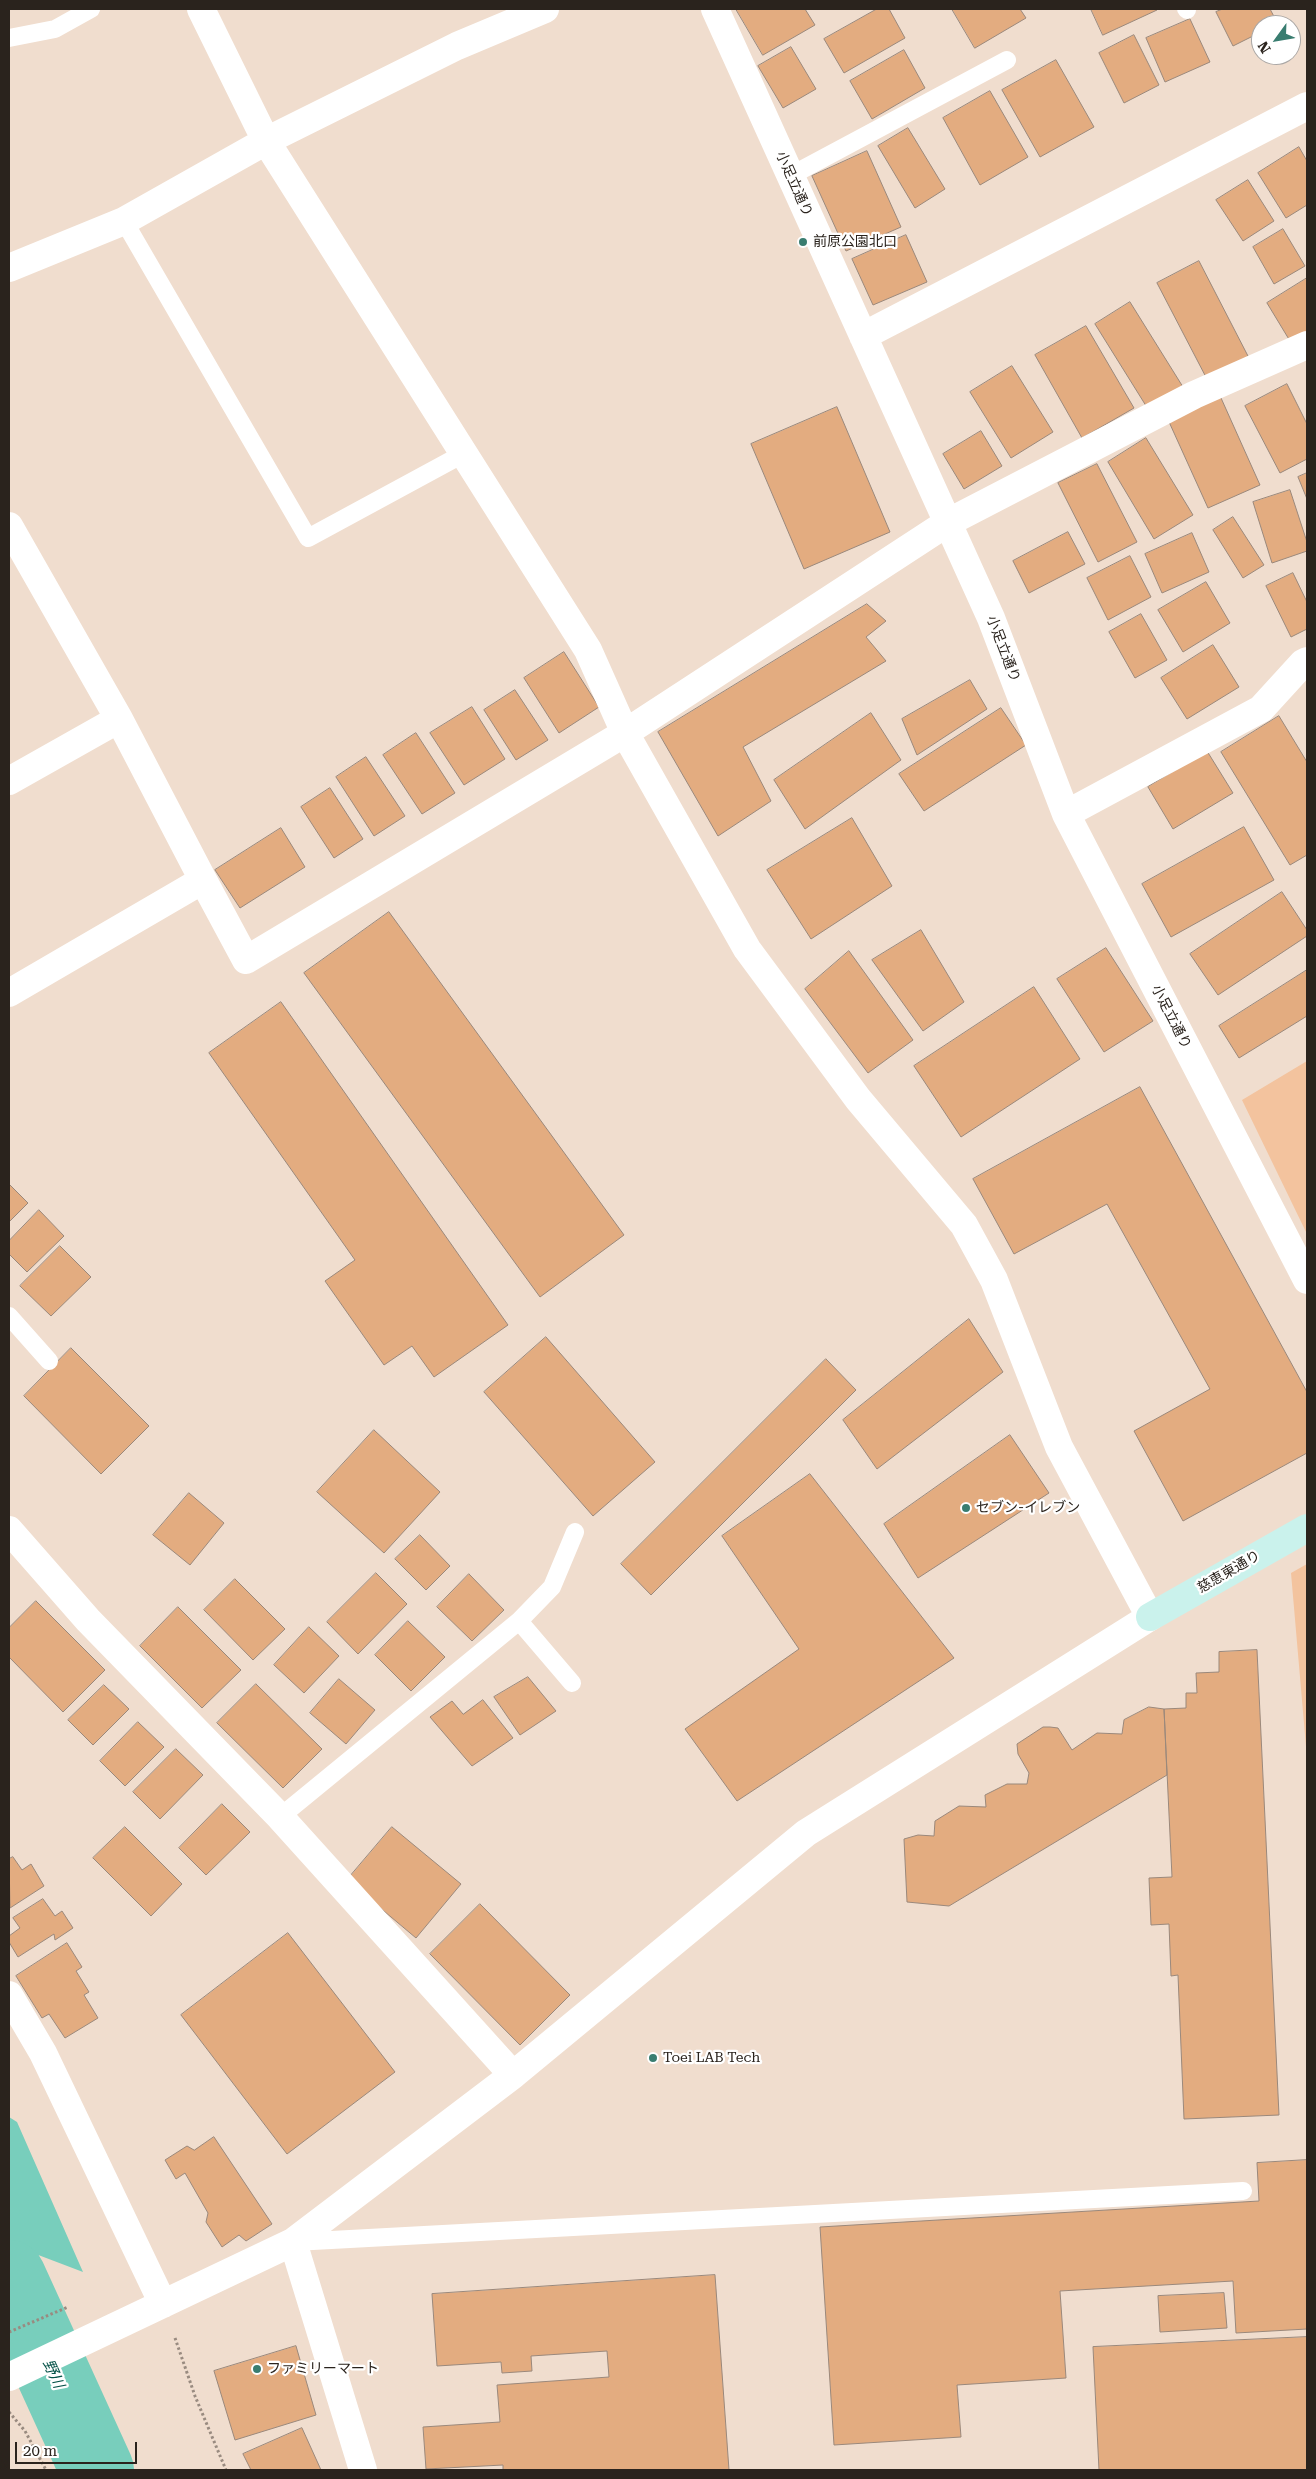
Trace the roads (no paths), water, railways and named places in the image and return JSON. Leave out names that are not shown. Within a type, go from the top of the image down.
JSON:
[{"type":"street","points":[[9,2377],[294,2242],[513,2075],[806,1833],[1150,1617],[1059,1447],[994,1280],[964,1225],[858,1100],[747,949],[625,733],[588,650],[266,141],[201,9]]},
{"type":"street","points":[[9,268],[124,221],[266,141],[457,46],[545,9]]},
{"type":"street","name":"小足立通り","points":[[715,9],[991,618],[1066,814],[1307,1280]]},
{"type":"street","points":[[863,336],[1307,106]]},
{"type":"street","points":[[10,531],[118,718],[246,960],[625,733],[947,523],[1194,395],[1307,345]]},
{"type":"street","points":[[1066,814],[1261,709],[1303,662],[1307,661]]},
{"type":"street","points":[[9,781],[118,718]]},
{"type":"street","points":[[9,994],[203,880]]},
{"type":"street","name":"慈恵東通り","points":[[1150,1617],[1307,1528]]},
{"type":"street","points":[[9,1530],[88,1620],[280,1817],[513,2075]]},
{"type":"street","points":[[9,1995],[43,2053],[157,2307]]},
{"type":"street","points":[[294,2242],[363,2470]]},
{"type":"lane","points":[[9,38],[55,29],[91,9]]},
{"type":"lane","points":[[790,176],[1007,60]]},
{"type":"lane","points":[[124,221],[308,538],[463,454]]},
{"type":"lane","points":[[9,1316],[49,1361]]},
{"type":"lane","points":[[280,1817],[519,1621],[552,1587],[575,1532]]},
{"type":"lane","points":[[519,1621],[572,1684]]},
{"type":"lane","points":[[294,2242],[1243,2191]]},
{"type":"water","points":[[9,2117],[17,2122],[83,2272],[12,2245],[31,2298],[9,2307]]},
{"type":"water","points":[[72,2374],[114,2470],[88,2470],[44,2389]]},
{"type":"waterway","name":"野川","points":[[9,2277],[97,2470]]},
{"type":"place","name":"前原公園北口","points":[[803,242]]},
{"type":"place","name":"セブン-イレブン","points":[[966,1508]]},
{"type":"place","name":"Toei LAB Tech","points":[[653,2058]]},
{"type":"place","name":"ファミリーマート","points":[[257,2369]]}]
